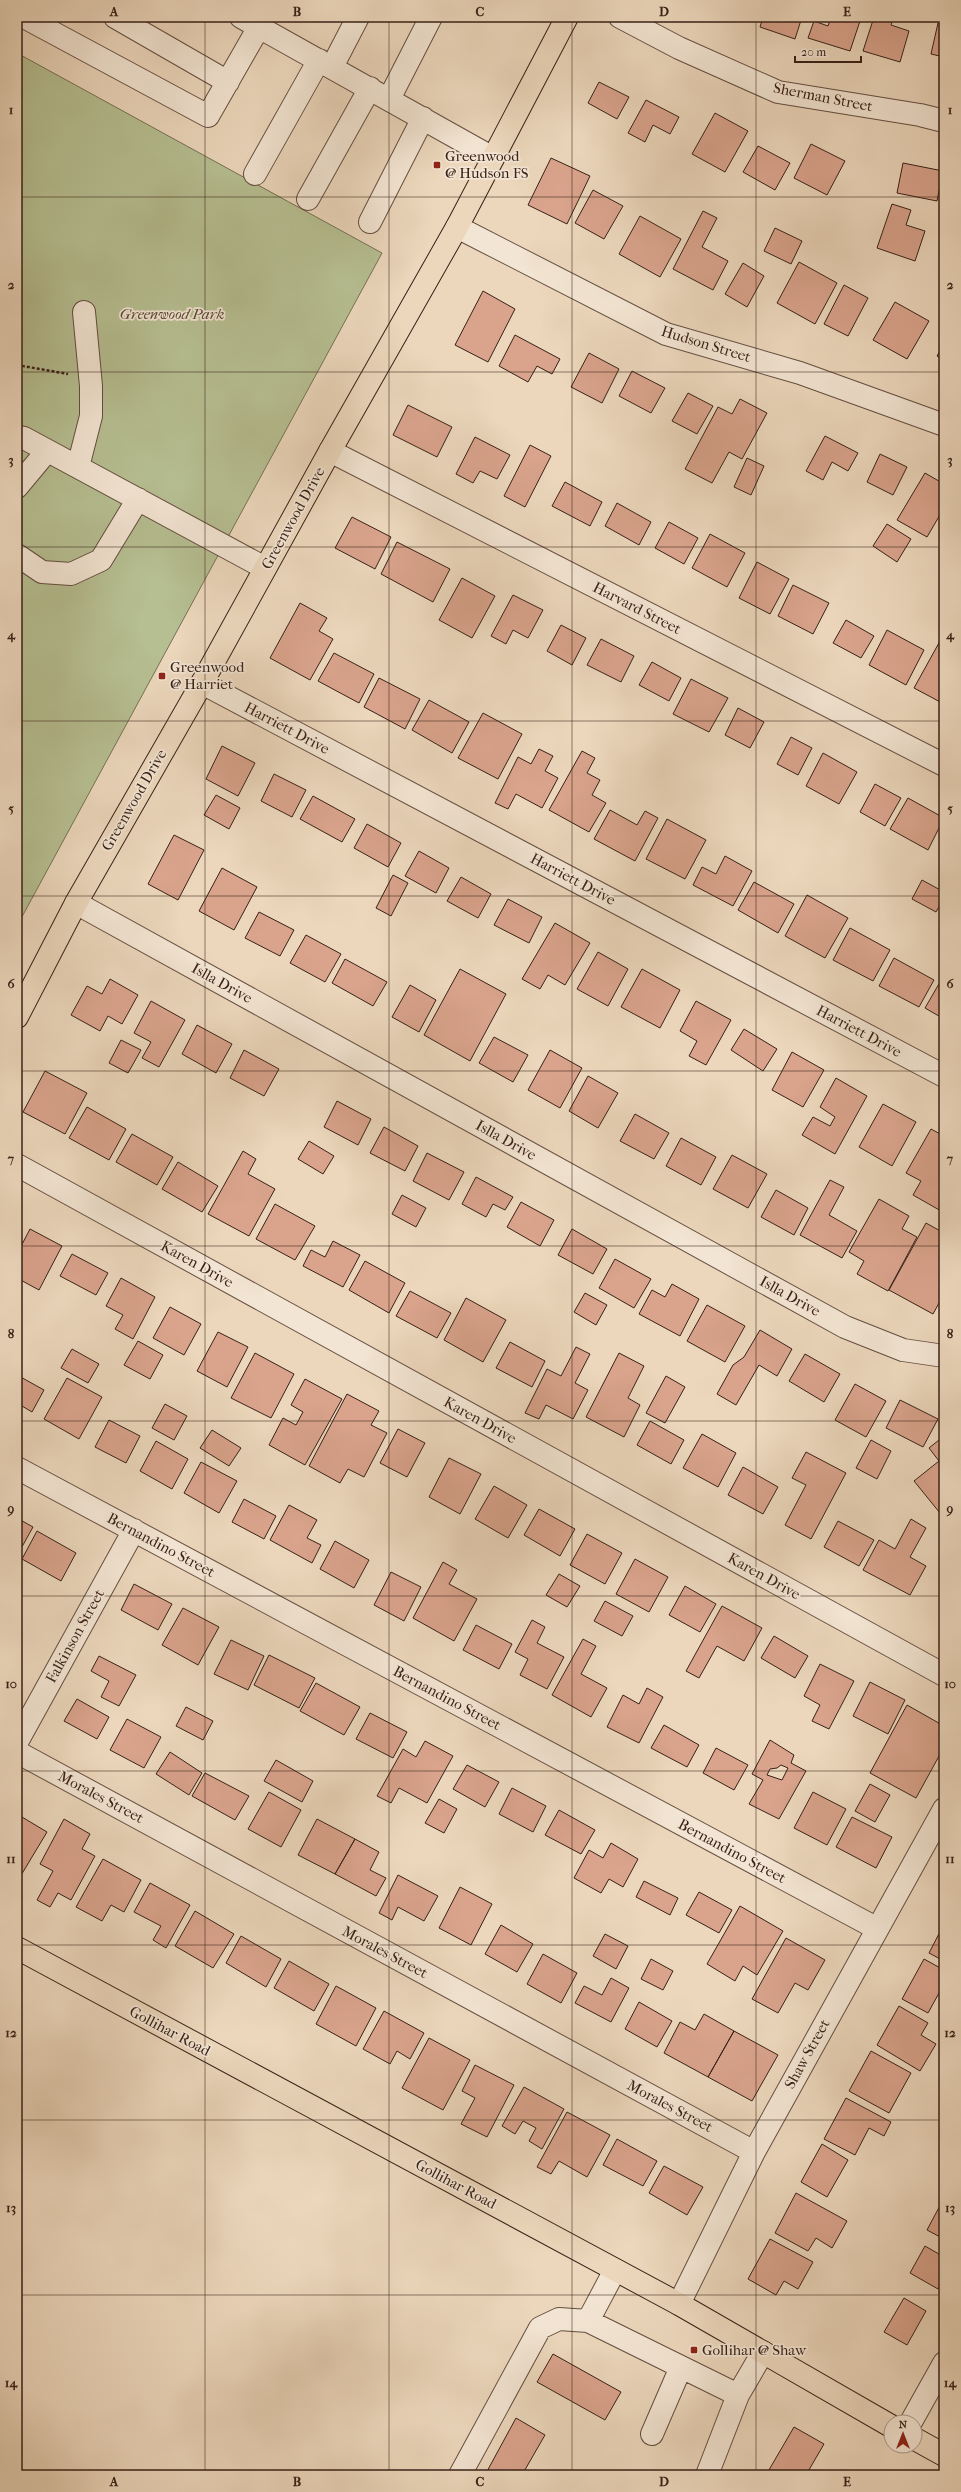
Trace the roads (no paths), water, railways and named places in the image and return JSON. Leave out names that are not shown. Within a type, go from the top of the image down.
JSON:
[{"type":"main road","name":"Greenwood Drive","points":[[17,1018],[76,903],[202,683],[330,450],[457,227],[567,17]]},
{"type":"main road","name":"Gollihar Road","points":[[17,1948],[679,2304],[883,2421]]},
{"type":"main road","points":[[923,2443],[944,2455]]},
{"type":"street","points":[[24,17],[208,116],[228,82],[250,22],[493,158]]},
{"type":"street","points":[[115,17],[228,82]]},
{"type":"street","points":[[255,174],[325,64],[358,17]]},
{"type":"street","points":[[389,99],[431,17]]},
{"type":"street","name":"Sherman Street","points":[[620,17],[678,48],[778,92],[920,115],[944,121]]},
{"type":"street","points":[[308,199],[370,88]]},
{"type":"street","points":[[370,222],[423,118]]},
{"type":"street","name":"Hudson Street","points":[[457,227],[666,334],[800,373],[944,426]]},
{"type":"street","points":[[78,467],[91,416],[90,374],[84,312]]},
{"type":"street","points":[[17,437],[47,450],[265,568]]},
{"type":"street","points":[[17,487],[47,450]]},
{"type":"street","name":"Harvard Street","points":[[330,450],[944,765]]},
{"type":"street","points":[[17,555],[42,572],[71,574],[101,560],[138,499]]},
{"type":"street","name":"Harriett Drive","points":[[202,683],[944,1076]]},
{"type":"street","name":"Islla Drive","points":[[76,903],[845,1326],[902,1350],[944,1356]]},
{"type":"street","name":"Karen Drive","points":[[17,1165],[944,1675]]},
{"type":"street","name":"Bernandino Street","points":[[17,1468],[876,1928]]},
{"type":"street","name":"Falkinson Street","points":[[17,1742],[134,1530]]},
{"type":"street","name":"Morales Street","points":[[17,1752],[754,2152]]},
{"type":"street","name":"Shaw Street","points":[[679,2304],[754,2152],[876,1928],[944,1809]]},
{"type":"street","points":[[588,2321],[615,2270]]},
{"type":"street","points":[[460,2475],[540,2328],[559,2319],[588,2321],[738,2395]]},
{"type":"street","points":[[706,2475],[738,2395],[762,2352]]},
{"type":"street","points":[[915,2414],[944,2363]]},
{"type":"street","points":[[652,2434],[682,2367]]},
{"type":"place","name":"Greenwood @ Hudson FS","points":[[437,165]]},
{"type":"place","name":"Greenwood @ Harriet","points":[[162,676]]},
{"type":"place","name":"Gollihar @ Shaw","points":[[694,2350]]},
{"type":"park label","name":"Greenwood Park","points":[[172,314]]}]
